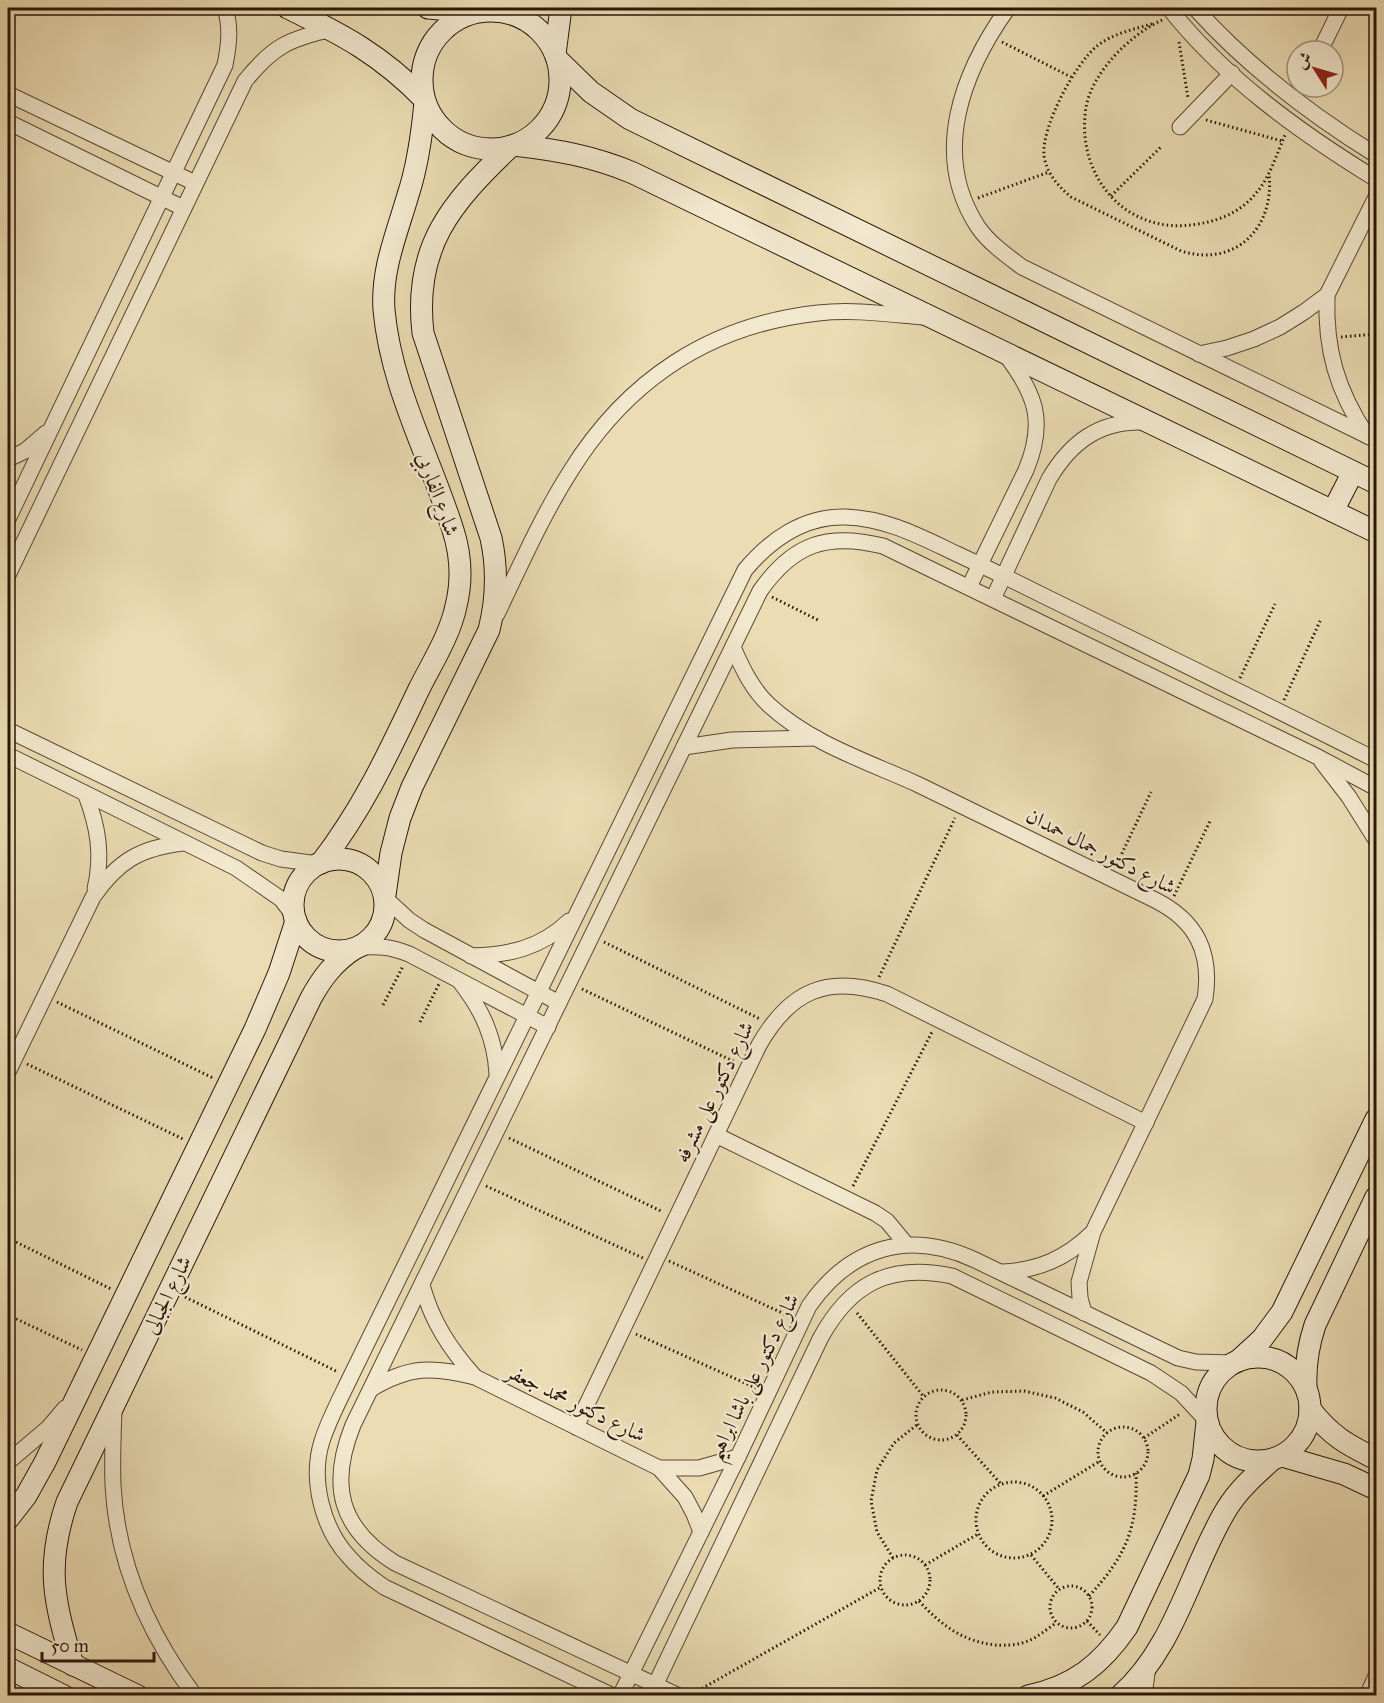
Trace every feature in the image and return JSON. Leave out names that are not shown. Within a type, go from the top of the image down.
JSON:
[{"type":"street","points":[[8,519],[225,65],[230,44],[225,8]]},
{"type":"street","points":[[288,8],[332,29],[381,60],[424,100]]},
{"type":"street","points":[[428,8],[501,11],[524,19],[548,40],[556,56],[560,76],[559,94],[553,111],[543,125],[530,137],[512,146]]},
{"type":"street","points":[[556,56],[561,8]]},
{"type":"street","points":[[1008,8],[990,35],[966,84],[958,110],[955,137],[958,184],[965,203],[979,228],[999,250],[1022,267],[1372,438]]},
{"type":"street","points":[[1195,8],[1239,52],[1285,85]]},
{"type":"street","points":[[1326,39],[1341,8]]},
{"type":"street","points":[[477,11],[457,19],[442,31],[431,45],[422,72],[424,100],[432,118],[458,141],[475,148],[492,149],[512,146],[577,154],[604,161],[633,173],[1377,532]]},
{"type":"street","points":[[1172,11],[1232,73],[1291,122],[1377,179]]},
{"type":"street","points":[[8,575],[245,81],[260,62],[278,47],[299,37],[332,29]]},
{"type":"street","points":[[556,56],[591,92],[638,123],[1377,483]]},
{"type":"street","points":[[1180,127],[1232,73]]},
{"type":"street","points":[[8,94],[195,183]]},
{"type":"street","points":[[1305,99],[1377,155]]},
{"type":"street","name":"شارع الفاربي","points":[[320,863],[355,817],[377,777],[448,631],[456,607],[460,581],[459,555],[453,530],[403,398],[387,337],[384,307],[390,255],[420,151],[424,100]]},
{"type":"street","points":[[8,122],[183,208]]},
{"type":"street","name":"شارع الفاربي","points":[[385,896],[391,853],[400,818],[412,787],[489,630],[495,607],[497,584],[496,561],[491,538],[423,333],[420,308],[422,283],[427,259],[436,235],[468,190],[512,146]]},
{"type":"street","points":[[1199,354],[1227,348],[1263,335],[1304,312],[1327,295],[1377,197]]},
{"type":"street","points":[[1327,295],[1328,338],[1341,390],[1352,414],[1372,438]]},
{"type":"street","points":[[489,630],[569,472],[614,411],[674,362],[744,329],[781,318],[858,311],[932,317]]},
{"type":"street","points":[[969,587],[1026,470],[1037,431],[1036,411],[1030,392],[1003,352]]},
{"type":"street","points":[[993,599],[1049,479],[1059,462],[1072,447],[1106,427],[1125,422],[1151,422]]},
{"type":"street","points":[[8,459],[25,451],[51,429]]},
{"type":"street","points":[[1333,511],[1353,472]]},
{"type":"street","points":[[613,1695],[384,1587],[364,1573],[347,1556],[324,1514],[319,1491],[318,1466],[321,1443],[332,1415],[734,590],[752,561],[778,538],[809,523],[843,517],[866,518],[889,523],[1003,576],[1377,760]]},
{"type":"street","points":[[678,1695],[653,1690],[631,1674],[395,1563],[375,1551],[359,1534],[348,1515],[341,1492],[340,1470],[353,1425],[757,596],[773,573],[790,557],[810,546],[832,540],[858,540],[882,546],[1318,757],[1377,788]]},
{"type":"street","points":[[734,590],[757,596]]},
{"type":"street","name":"شارع دكتور جمال حمدان","points":[[733,647],[747,677],[768,704],[816,738],[961,805],[1168,907],[1184,919],[1194,932],[1202,948],[1206,964],[1208,982],[1205,999],[1093,1232],[1079,1282],[1084,1313]]},
{"type":"street","points":[[8,730],[262,853],[280,859],[320,863]]},
{"type":"street","name":"شارع دكتور جمال حمدان","points":[[684,747],[732,740],[816,738]]},
{"type":"street","points":[[8,755],[252,877],[281,899],[295,918],[301,932],[319,947],[330,951],[376,945],[395,948],[452,975],[548,1027]]},
{"type":"street","points":[[1318,757],[1349,797],[1377,840]]},
{"type":"street","points":[[86,795],[96,820],[100,846],[99,872],[93,897]]},
{"type":"street","points":[[11,1065],[93,897],[106,879],[121,864],[140,852],[161,845],[183,843]]},
{"type":"street","points":[[295,918],[293,903],[295,891],[300,880],[308,871],[320,863],[334,859],[361,864],[372,872],[380,883],[385,896],[386,910],[376,933],[368,942],[356,949]]},
{"type":"street","points":[[385,896],[416,926],[559,1003]]},
{"type":"street","points":[[469,956],[517,952],[539,944],[559,931],[576,915]]},
{"type":"street","name":"شارع الجبالى","points":[[8,1519],[26,1496],[45,1462],[198,1146],[276,982],[295,918]]},
{"type":"street","name":"شارع الجبالى","points":[[74,1665],[55,1597],[53,1563],[58,1528],[67,1502],[315,990],[341,957],[356,949]]},
{"type":"street","points":[[452,975],[482,1014],[490,1034],[497,1077]]},
{"type":"street","name":"شارع دكتور على مشرفه","points":[[576,1427],[771,1024],[781,1012],[808,993],[840,986],[873,990],[938,1019],[1146,1124]]},
{"type":"street","points":[[1028,1695],[1048,1691],[1072,1681],[1094,1666],[1112,1649],[1127,1627],[1199,1475],[1203,1459],[1202,1416],[1208,1393],[1222,1371],[1262,1339],[1282,1312],[1377,1119]]},
{"type":"street","points":[[716,1135],[874,1213],[887,1221],[906,1244]]},
{"type":"street","points":[[1120,1695],[1148,1666],[1227,1510],[1239,1492],[1293,1447],[1302,1436],[1308,1423],[1310,1409],[1305,1367],[1315,1325],[1377,1197]]},
{"type":"street","name":"شارع دكتور جمال حمدان","points":[[1000,1272],[1021,1271],[1061,1258],[1093,1232]]},
{"type":"street","name":"شارع دكتور على باشا ابراهيم","points":[[620,1695],[802,1322],[821,1289],[853,1262],[879,1250],[906,1244],[942,1247],[959,1252],[1178,1358],[1196,1362],[1235,1362]]},
{"type":"street","points":[[853,1262],[866,1285]]},
{"type":"street","name":"شارع دكتور على باشا ابراهيم","points":[[653,1690],[831,1318],[847,1300],[866,1285],[886,1276],[908,1272],[930,1272],[952,1276],[1151,1373],[1167,1382],[1202,1416]]},
{"type":"street","name":"شارع دكتور محمد جعفر","points":[[422,1285],[439,1331],[475,1377]]},
{"type":"street","points":[[1235,1362],[1250,1357],[1277,1360],[1299,1376],[1306,1388]]},
{"type":"street","name":"شارع دكتور محمد جعفر","points":[[371,1389],[390,1378],[410,1371],[431,1368],[475,1377],[659,1468],[685,1497],[701,1532]]},
{"type":"street","points":[[8,1462],[48,1428],[80,1390]]},
{"type":"street","points":[[114,1404],[113,1485],[124,1557],[149,1625],[167,1657],[195,1695]]},
{"type":"street","points":[[1310,1409],[1337,1438],[1377,1459]]},
{"type":"street","points":[[332,1415],[353,1425]]},
{"type":"street","points":[[1202,1416],[1220,1446],[1231,1455],[1244,1460],[1258,1461],[1277,1458],[1344,1474],[1377,1489]]},
{"type":"street","name":"شارع دكتور محمد جعفر","points":[[659,1468],[699,1468],[738,1457]]},
{"type":"street","points":[[8,1633],[138,1695]]},
{"type":"street","points":[[1143,1695],[1148,1666]]},
{"type":"street","points":[[8,1668],[64,1695]]},
{"type":"street","points":[[1367,1695],[1377,1676]]},
{"type":"path","points":[[1282,141],[1191,116],[1172,11],[1120,49],[1095,83],[1086,106],[1085,130],[1088,153],[1098,176],[1111,196],[1122,208],[1135,216],[1168,226],[1190,226],[1231,214],[1259,191],[1291,122]]},
{"type":"path","points":[[1155,23],[1098,44],[1071,77],[1045,138],[1044,155],[1049,172],[1058,186],[1071,197],[1181,251],[1209,256],[1236,247],[1247,239],[1259,224],[1267,208],[1271,190],[1269,172]]},
{"type":"path","points":[[990,35],[1071,77]]},
{"type":"path","points":[[1111,196],[1162,146]]},
{"type":"path","points":[[965,203],[1049,172]]},
{"type":"path","points":[[1328,338],[1377,334]]},
{"type":"path","points":[[757,596],[818,620]]},
{"type":"path","points":[[1235,689],[1275,604]]},
{"type":"path","points":[[1280,711],[1321,620]]},
{"type":"path","points":[[1111,878],[1151,792]]},
{"type":"path","points":[[873,990],[961,805]]},
{"type":"path","points":[[1168,907],[1211,819]]},
{"type":"path","points":[[592,936],[771,1024]]},
{"type":"path","points":[[383,1005],[409,954]]},
{"type":"path","points":[[420,1022],[452,975]]},
{"type":"path","points":[[569,983],[748,1068]]},
{"type":"path","points":[[45,996],[227,1085]]},
{"type":"path","points":[[847,1198],[938,1019]]},
{"type":"path","points":[[11,1065],[198,1146]]},
{"type":"path","points":[[496,1132],[676,1218]]},
{"type":"path","points":[[473,1180],[802,1322]]},
{"type":"path","points":[[8,1238],[126,1296]]},
{"type":"path","points":[[170,1289],[350,1378]]},
{"type":"path","points":[[847,1300],[924,1397]]},
{"type":"path","points":[[8,1315],[96,1357]]},
{"type":"path","points":[[624,1329],[768,1393]]},
{"type":"path","points":[[944,1390],[962,1400],[966,1418],[957,1435],[945,1440],[932,1438],[921,1430],[917,1410],[924,1397],[944,1390]]},
{"type":"path","points":[[962,1400],[992,1392],[1024,1391],[1054,1398],[1083,1412],[1107,1433]]},
{"type":"path","points":[[1144,1438],[1202,1416]]},
{"type":"path","points":[[893,1558],[877,1532],[871,1501],[877,1470],[894,1443],[918,1424]]},
{"type":"path","points":[[1119,1427],[1126,1427],[1144,1438],[1148,1452],[1147,1460],[1143,1467],[1131,1476],[1116,1476],[1103,1468],[1099,1446],[1107,1433],[1119,1427]]},
{"type":"path","points":[[957,1435],[1001,1484]]},
{"type":"path","points":[[1043,1496],[1100,1461]]},
{"type":"path","points":[[1089,1596],[1108,1576],[1126,1544],[1137,1500],[1136,1472]]},
{"type":"path","points":[[1020,1482],[1043,1496],[1051,1511],[1052,1528],[1044,1544],[1031,1555],[1015,1559],[1000,1556],[986,1547],[976,1526],[978,1508],[987,1494],[1001,1484],[1020,1482]]},
{"type":"path","points":[[925,1565],[978,1534]]},
{"type":"path","points":[[1031,1555],[1059,1589]]},
{"type":"path","points":[[910,1556],[925,1565],[930,1584],[919,1601],[907,1605],[894,1603],[884,1594],[881,1587],[881,1574],[883,1568],[893,1558],[910,1556]]},
{"type":"path","points":[[1072,1586],[1078,1587],[1089,1596],[1092,1602],[1091,1616],[1082,1626],[1068,1629],[1056,1623],[1049,1605],[1054,1593],[1059,1589],[1072,1586]]},
{"type":"path","points":[[689,1695],[881,1587]]},
{"type":"path","points":[[919,1601],[937,1620],[957,1635],[979,1643],[1004,1645],[1027,1641],[1056,1623]]}]
